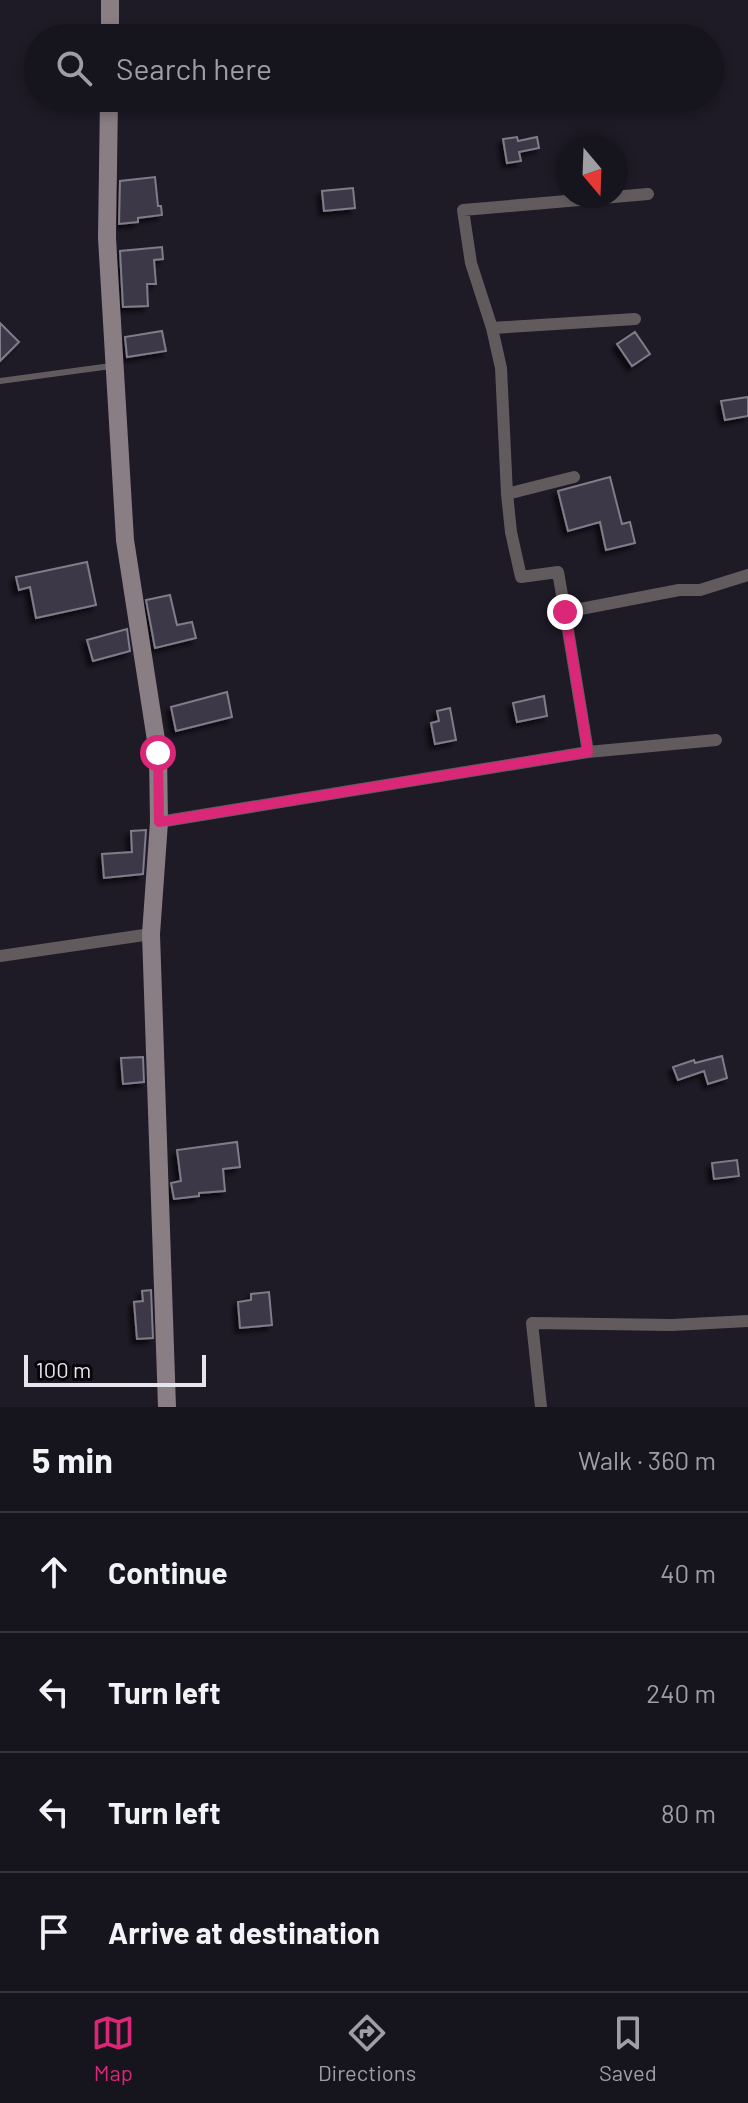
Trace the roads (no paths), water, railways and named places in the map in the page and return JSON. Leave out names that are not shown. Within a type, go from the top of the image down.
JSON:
[{"type":"street","points":[[110,0],[110,24]]},
{"type":"street","points":[[109,112],[107,238],[125,540],[158,753],[159,822],[151,934],[167,1407]]},
{"type":"street","points":[[588,752],[558,572],[521,577],[507,494],[501,368],[471,263],[463,210],[648,194]]},
{"type":"street","points":[[492,328],[635,319]]},
{"type":"street","points":[[507,494],[574,477]]},
{"type":"street","points":[[565,612],[679,590],[700,590],[748,575]]},
{"type":"street","points":[[159,822],[588,752],[716,740]]},
{"type":"street","points":[[0,956],[151,934]]},
{"type":"street","points":[[541,1407],[532,1323],[672,1325],[748,1321]]},
{"type":"lane","points":[[0,381],[115,366]]}]
